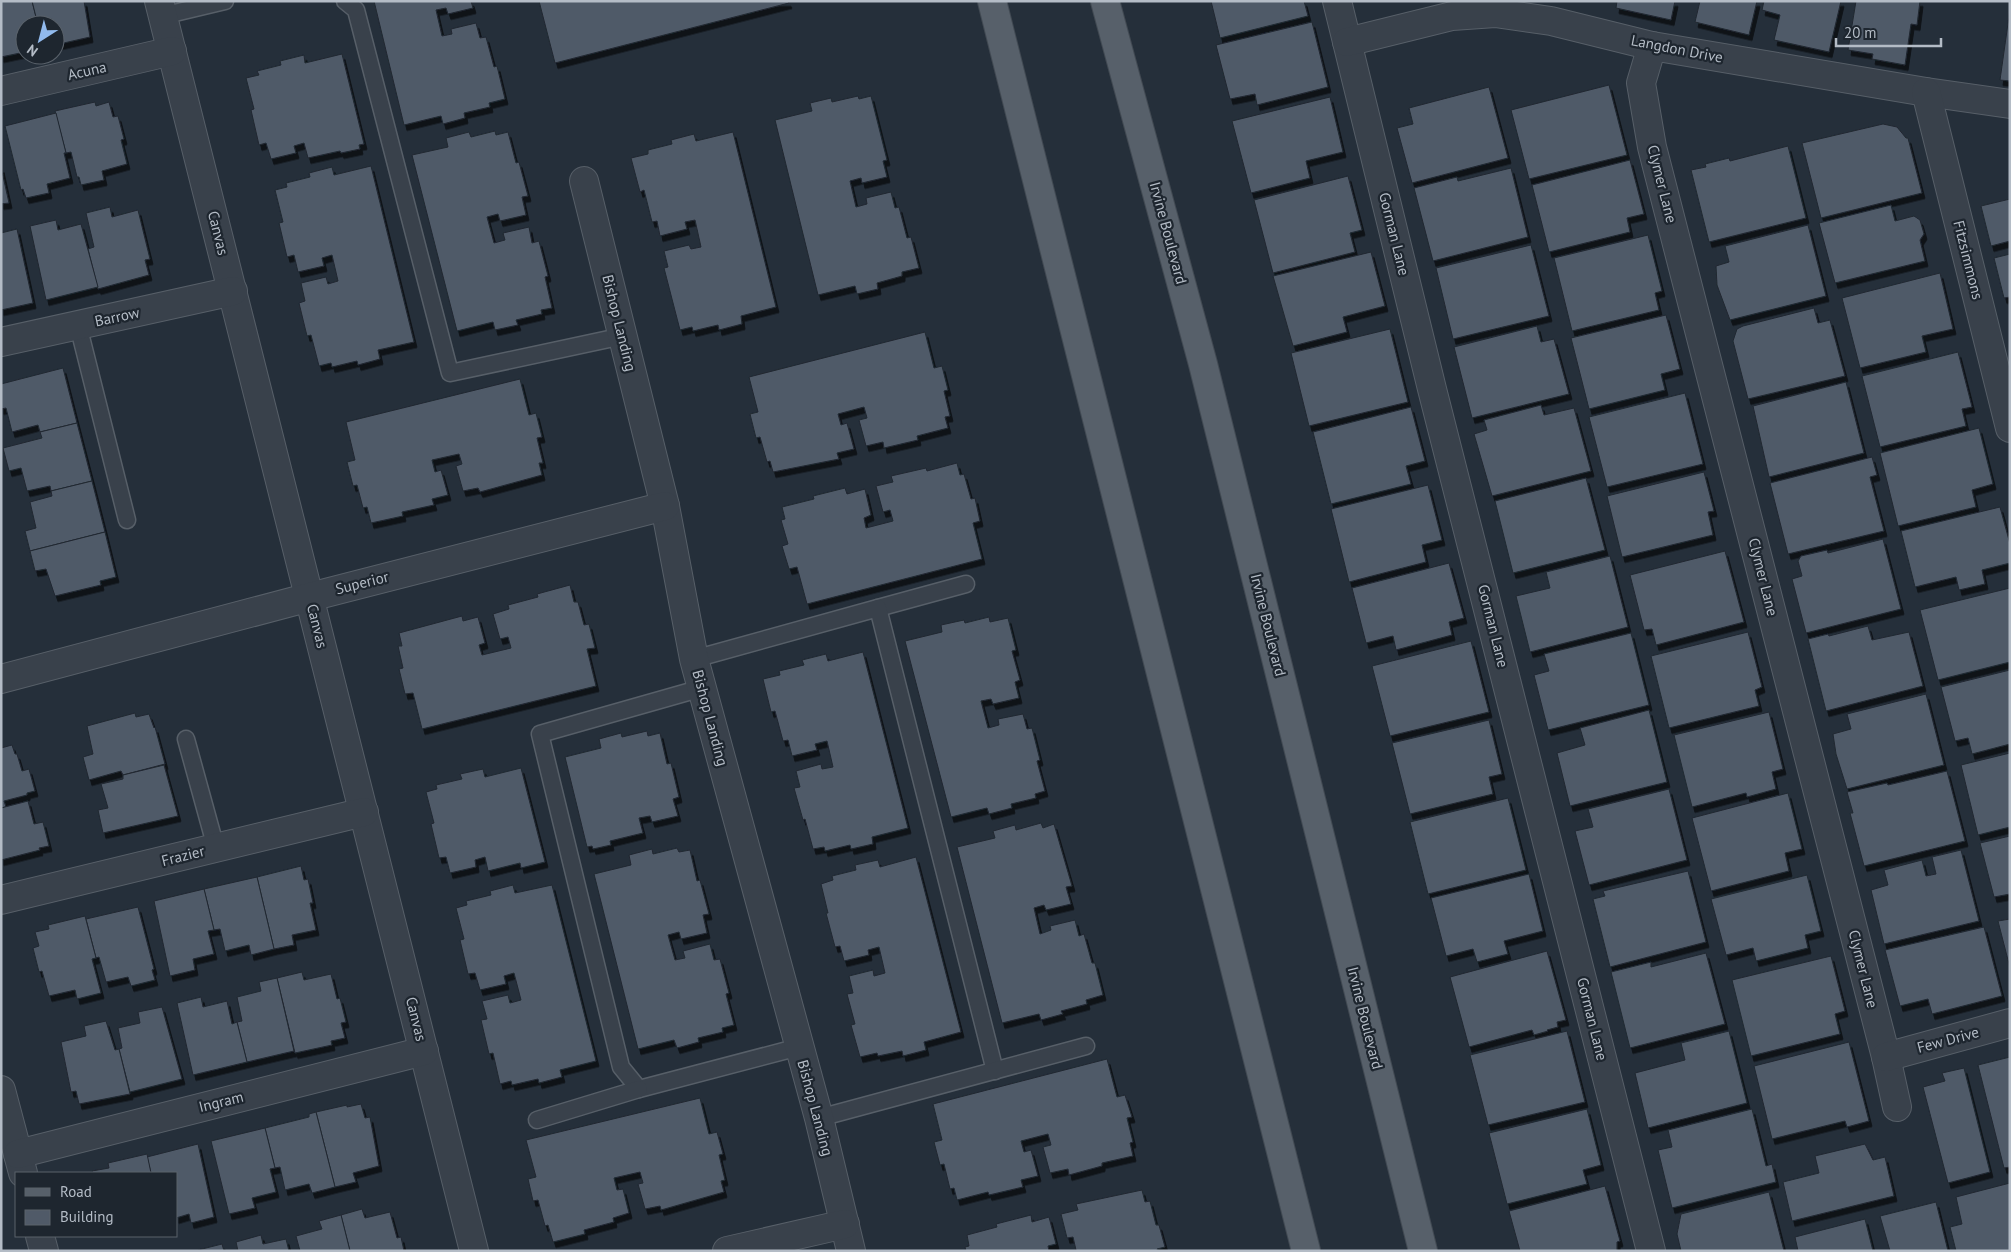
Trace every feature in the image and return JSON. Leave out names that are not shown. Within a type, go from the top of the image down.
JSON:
[{"type":"main road","points":[[992,1],[1306,1251]]},
{"type":"main road","name":"Irvine Boulevard","points":[[1105,1],[1204,364],[1423,1251]]},
{"type":"street","name":"Gorman Lane","points":[[1337,1],[1437,408],[1651,1251]]},
{"type":"street","name":"Canvas","points":[[161,8],[474,1251]]},
{"type":"street","name":"Langdon Drive","points":[[1346,42],[1452,16],[1495,13],[1551,20],[1652,46],[1926,92],[2010,104]]},
{"type":"street","name":"Clymer Lane","points":[[1652,46],[1641,82],[1652,148],[1886,1057],[1897,1107]]},
{"type":"street","name":"Acuna","points":[[1,90],[172,51]]},
{"type":"street","name":"Fitzsimmons","points":[[1926,92],[2010,428]]},
{"type":"street","name":"Bishop Landing","points":[[584,181],[665,506],[694,660],[819,1118],[852,1251]]},
{"type":"street","name":"Barrow","points":[[1,342],[233,291]]},
{"type":"street","name":"Superior","points":[[1,679],[665,506]]},
{"type":"street","name":"Frazier","points":[[1,900],[364,812]]},
{"type":"street","name":"Few Drive","points":[[1886,1057],[2010,1023]]},
{"type":"street","name":"Ingram","points":[[21,1164],[424,1051]]},
{"type":"street","points":[[1,1090],[21,1164]]},
{"type":"street","points":[[728,1251],[845,1224]]},
{"type":"street","points":[[40,1237],[44,1251]]},
{"type":"lane","points":[[161,8],[225,1]]},
{"type":"lane","points":[[345,1],[356,10],[450,374],[623,336]]},
{"type":"lane","points":[[78,325],[127,520]]},
{"type":"lane","points":[[694,660],[966,584]]},
{"type":"lane","points":[[878,608],[995,1070]]},
{"type":"lane","points":[[639,1089],[621,1067],[540,734],[702,688]]},
{"type":"lane","points":[[186,739],[216,848]]},
{"type":"lane","points":[[819,1118],[1086,1046]]},
{"type":"lane","points":[[537,1120],[639,1089],[799,1047]]},
{"type":"building","points":[[1,1],[32,1],[36,15],[15,15],[15,54],[1,57]]},
{"type":"building","points":[[32,1],[84,1],[90,37],[65,43],[65,15],[36,15]]},
{"type":"building","points":[[374,1],[471,1],[473,8],[448,14],[446,8],[436,10],[442,36],[452,34],[451,29],[476,23],[480,38],[486,37],[494,67],[497,66],[505,99],[489,103],[490,107],[464,113],[465,118],[443,124],[441,116],[404,125]]},
{"type":"building","points":[[539,1],[788,1],[789,3],[555,63]]},
{"type":"building","points":[[1211,1],[1304,1],[1308,16],[1220,38]]},
{"type":"building","points":[[1617,1],[1675,1],[1671,20],[1616,8]]},
{"type":"building","points":[[1700,1],[1757,1],[1749,35],[1695,22]]},
{"type":"building","points":[[1764,1],[1841,1],[1829,52],[1774,40],[1780,15],[1762,10]]},
{"type":"building","points":[[1856,1],[1920,1],[1917,25],[1911,24],[1905,65],[1872,59],[1873,54],[1848,50]]},
{"type":"building","points":[[2010,9],[2010,81],[2000,80]]},
{"type":"building","points":[[1312,22],[1328,87],[1257,105],[1255,94],[1230,99],[1216,45]]},
{"type":"building","points":[[342,54],[364,144],[359,145],[360,149],[308,158],[304,143],[294,146],[296,153],[271,159],[266,143],[259,145],[251,110],[254,109],[246,78],[259,75],[257,71],[281,65],[280,61],[304,55],[305,63]]},
{"type":"building","points":[[1609,85],[1627,155],[1529,179],[1511,110]]},
{"type":"building","points":[[1489,87],[1508,158],[1412,183],[1397,128],[1413,124],[1409,108]]},
{"type":"building","points":[[858,96],[859,99],[871,96],[887,160],[883,161],[887,177],[862,183],[861,178],[850,181],[856,207],[867,204],[866,198],[891,192],[895,208],[899,207],[907,238],[911,237],[919,268],[902,272],[902,276],[877,283],[878,289],[857,294],[855,286],[818,295],[775,120],[812,111],[810,103],[831,98],[832,102]]},
{"type":"building","points":[[1330,97],[1343,152],[1306,161],[1310,178],[1251,193],[1232,121]]},
{"type":"building","points":[[95,102],[96,106],[109,102],[113,117],[118,116],[124,139],[121,140],[127,164],[102,171],[104,180],[81,185],[79,177],[77,177],[71,152],[66,153],[55,111]]},
{"type":"building","points":[[56,113],[70,178],[47,184],[49,193],[26,198],[23,189],[21,190],[5,126]]},
{"type":"building","points":[[1883,124],[1897,127],[1908,138],[1922,193],[1821,218],[1802,143]]},
{"type":"building","points":[[495,131],[496,135],[508,132],[516,163],[519,162],[528,196],[522,197],[526,215],[500,221],[498,214],[487,217],[494,243],[505,240],[503,233],[529,227],[532,243],[539,241],[548,276],[545,277],[552,308],[541,310],[542,314],[516,320],[518,325],[495,330],[493,322],[457,331],[412,155],[448,147],[446,138],[469,132],[471,137]]},
{"type":"building","points":[[733,132],[776,307],[741,316],[742,324],[719,330],[718,325],[693,331],[692,327],[680,330],[664,268],[668,267],[664,251],[689,245],[691,249],[701,247],[695,220],[685,222],[687,229],[660,236],[657,221],[652,222],[644,190],[640,192],[631,158],[648,154],[648,150],[672,144],[671,140],[694,134],[696,141]]},
{"type":"building","points":[[1788,146],[1806,218],[1709,242],[1691,170],[1706,167],[1705,164],[1729,158],[1730,161]]},
{"type":"building","points":[[1630,160],[1644,214],[1627,218],[1630,232],[1549,252],[1532,185]]},
{"type":"building","points":[[371,166],[414,342],[378,350],[380,359],[358,365],[357,361],[332,367],[331,363],[319,366],[311,335],[307,336],[299,303],[305,301],[301,283],[326,277],[328,284],[338,281],[332,255],[322,258],[324,266],[298,272],[294,255],[287,257],[279,223],[283,222],[275,190],[287,187],[286,183],[310,177],[309,173],[332,167],[334,175]]},
{"type":"building","points":[[1,167],[9,203],[1,204]]},
{"type":"building","points":[[1511,168],[1528,237],[1433,261],[1414,188],[1457,177],[1458,181]]},
{"type":"building","points":[[1348,176],[1362,230],[1350,233],[1355,252],[1273,273],[1254,200]]},
{"type":"building","points":[[2010,199],[2010,241],[1991,246],[1981,206]]},
{"type":"building","points":[[1891,205],[1895,221],[1914,216],[1920,220],[1924,234],[1920,240],[1925,261],[1835,283],[1819,223]]},
{"type":"building","points":[[110,207],[112,217],[138,210],[150,259],[145,260],[149,275],[98,289],[88,249],[94,247],[86,213]]},
{"type":"building","points":[[56,220],[58,230],[81,224],[98,287],[46,300],[30,226]]},
{"type":"building","points":[[1808,225],[1826,296],[1730,320],[1717,285],[1716,266],[1729,262],[1725,246]]},
{"type":"building","points":[[17,229],[33,303],[1,310],[1,233]]},
{"type":"building","points":[[1648,235],[1662,291],[1655,293],[1659,310],[1572,331],[1554,258]]},
{"type":"building","points":[[1531,245],[1549,316],[1453,339],[1436,268]]},
{"type":"building","points":[[1371,252],[1385,306],[1343,317],[1347,332],[1293,346],[1273,276]]},
{"type":"building","points":[[2010,254],[2010,297],[2004,298],[1994,258]]},
{"type":"building","points":[[1940,273],[1953,329],[1922,336],[1926,352],[1860,368],[1842,298]]},
{"type":"building","points":[[1814,308],[1818,323],[1830,320],[1845,376],[1748,399],[1733,341],[1737,329]]},
{"type":"building","points":[[1666,315],[1680,369],[1661,374],[1665,390],[1589,409],[1571,338]]},
{"type":"building","points":[[1537,326],[1541,342],[1554,339],[1569,394],[1472,418],[1454,347]]},
{"type":"building","points":[[1390,329],[1408,402],[1309,426],[1291,353]]},
{"type":"building","points":[[925,332],[934,368],[942,366],[948,390],[944,391],[950,416],[945,417],[948,428],[917,436],[918,440],[884,448],[883,442],[866,446],[859,420],[867,418],[864,407],[838,414],[841,425],[847,423],[854,449],[837,453],[839,459],[773,472],[770,461],[767,462],[760,437],[756,438],[750,414],[758,412],[749,377]]},
{"type":"building","points":[[1958,352],[1972,407],[1962,409],[1966,426],[1880,447],[1862,376]]},
{"type":"building","points":[[63,368],[77,423],[40,432],[38,425],[12,432],[6,408],[1,409],[1,384]]},
{"type":"building","points":[[520,379],[529,415],[536,413],[542,437],[537,438],[543,463],[539,463],[542,475],[480,492],[478,488],[463,491],[456,466],[462,464],[459,454],[432,460],[435,472],[441,470],[448,495],[432,499],[434,505],[402,512],[403,516],[371,523],[367,507],[363,508],[357,485],[353,486],[347,462],[355,460],[346,422]]},
{"type":"building","points":[[1846,382],[1864,453],[1769,477],[1753,406]]},
{"type":"building","points":[[1685,393],[1703,464],[1607,487],[1589,417]]},
{"type":"building","points":[[1541,405],[1544,415],[1574,408],[1591,471],[1492,496],[1474,434],[1487,430],[1484,420]]},
{"type":"building","points":[[1411,407],[1425,461],[1406,466],[1411,484],[1331,504],[1313,432]]},
{"type":"building","points":[[77,423],[92,481],[51,491],[50,486],[27,491],[21,468],[9,471],[3,448],[42,438],[40,432]]},
{"type":"building","points":[[1979,428],[1993,484],[1972,490],[1976,507],[1898,526],[1880,453]]},
{"type":"building","points":[[1872,457],[1877,475],[1870,477],[1884,531],[1788,554],[1770,483]]},
{"type":"building","points":[[957,463],[960,475],[964,474],[971,499],[975,498],[980,521],[973,523],[982,559],[807,604],[797,567],[789,569],[782,546],[788,544],[781,520],[785,519],[782,507],[814,499],[813,496],[845,488],[847,494],[865,489],[871,515],[864,518],[866,528],[893,521],[890,510],[883,512],[876,486],[893,482],[891,476],[926,468],[927,471]]},
{"type":"building","points":[[1704,472],[1714,511],[1708,512],[1713,535],[1622,557],[1607,496]]},
{"type":"building","points":[[1586,478],[1605,550],[1513,573],[1495,501]]},
{"type":"building","points":[[92,481],[105,532],[30,551],[25,531],[36,528],[30,502],[52,496],[51,491]]},
{"type":"building","points":[[1428,485],[1442,540],[1422,545],[1426,562],[1349,582],[1331,509]]},
{"type":"building","points":[[2000,507],[2010,544],[2010,563],[1982,570],[1985,584],[1959,590],[1956,577],[1915,587],[1901,531]]},
{"type":"building","points":[[105,532],[116,577],[100,581],[101,585],[55,596],[46,569],[35,571],[30,551]]},
{"type":"building","points":[[1883,539],[1901,609],[1806,633],[1792,579],[1802,576],[1798,561],[1801,556],[1827,550],[1828,553]]},
{"type":"building","points":[[1725,551],[1744,622],[1656,645],[1652,629],[1644,630],[1630,575]]},
{"type":"building","points":[[1610,556],[1628,627],[1530,652],[1516,596],[1550,588],[1546,572]]},
{"type":"building","points":[[1449,563],[1464,618],[1449,622],[1452,635],[1396,650],[1393,636],[1366,643],[1352,588]]},
{"type":"building","points":[[570,585],[574,602],[578,602],[584,625],[589,624],[595,648],[587,649],[596,686],[422,729],[413,693],[405,694],[399,669],[403,668],[398,646],[402,646],[399,633],[462,616],[463,621],[478,617],[485,643],[479,645],[482,655],[511,648],[508,637],[500,639],[493,614],[509,609],[508,605],[538,597],[537,594]]},
{"type":"building","points":[[2010,588],[2010,662],[1938,680],[1920,610]]},
{"type":"building","points":[[989,617],[990,622],[1008,618],[1016,650],[1012,651],[1020,680],[1015,682],[1019,698],[993,704],[991,699],[981,701],[988,728],[999,725],[998,719],[1023,714],[1027,729],[1032,728],[1040,760],[1037,761],[1045,791],[1035,794],[1036,798],[1011,804],[1012,808],[989,814],[987,808],[951,817],[905,641],[942,632],[941,625],[964,620],[965,623]]},
{"type":"building","points":[[1868,626],[1872,640],[1909,632],[1923,686],[1826,711],[1808,639],[1828,634],[1829,636]]},
{"type":"building","points":[[1748,632],[1762,687],[1755,690],[1759,706],[1669,728],[1651,656]]},
{"type":"building","points":[[1631,633],[1649,705],[1548,730],[1534,675],[1549,671],[1544,654]]},
{"type":"building","points":[[1471,641],[1489,712],[1390,736],[1372,666]]},
{"type":"building","points":[[863,652],[908,828],[872,837],[873,844],[851,849],[850,845],[825,851],[824,847],[813,849],[794,788],[800,787],[796,771],[821,764],[822,769],[833,767],[827,741],[815,744],[817,750],[792,756],[788,740],[783,741],[775,711],[771,712],[763,679],[780,675],[779,671],[804,665],[802,660],[826,654],[828,661]]},
{"type":"building","points":[[2010,670],[2010,744],[1972,754],[1968,738],[1955,741],[1941,687]]},
{"type":"building","points":[[1926,694],[1944,765],[1847,789],[1836,754],[1833,734],[1851,729],[1847,714]]},
{"type":"building","points":[[1649,710],[1667,782],[1570,806],[1557,753],[1585,745],[1580,728]]},
{"type":"building","points":[[1769,712],[1783,769],[1772,772],[1776,789],[1747,797],[1746,793],[1692,807],[1674,735]]},
{"type":"building","points":[[135,713],[136,717],[149,714],[155,727],[165,764],[123,775],[121,771],[89,780],[83,757],[93,754],[87,726]]},
{"type":"building","points":[[1489,720],[1502,774],[1489,777],[1493,794],[1410,814],[1392,743]]},
{"type":"building","points":[[647,731],[648,736],[660,733],[667,764],[671,763],[679,797],[673,799],[678,816],[652,822],[650,816],[639,818],[643,833],[610,841],[611,845],[593,849],[592,846],[587,847],[565,757],[601,748],[599,739],[621,733],[622,737]]},
{"type":"building","points":[[12,745],[22,771],[29,769],[35,791],[4,801],[6,807],[1,808],[1,748]]},
{"type":"building","points":[[2010,753],[2010,827],[1978,835],[1961,765]]},
{"type":"building","points":[[164,765],[178,816],[103,833],[98,810],[108,808],[101,784],[123,779],[123,775]]},
{"type":"building","points":[[521,768],[545,862],[521,868],[520,863],[488,871],[485,857],[475,860],[476,867],[450,873],[446,857],[439,858],[431,824],[434,823],[426,792],[437,789],[436,785],[462,779],[460,774],[483,769],[485,777]]},
{"type":"building","points":[[1947,771],[1965,841],[1864,866],[1850,813],[1853,813],[1847,792],[1887,783],[1888,785]]},
{"type":"building","points":[[1669,789],[1687,860],[1589,885],[1575,831],[1593,827],[1588,809]]},
{"type":"building","points":[[1788,793],[1802,849],[1785,853],[1789,871],[1711,891],[1692,818]]},
{"type":"building","points":[[1508,798],[1526,870],[1428,894],[1410,822]]},
{"type":"building","points":[[28,801],[34,824],[43,822],[49,846],[1,860],[1,808]]},
{"type":"building","points":[[1041,823],[1043,828],[1054,824],[1072,886],[1066,887],[1071,904],[1046,910],[1044,905],[1034,908],[1040,934],[1051,930],[1050,926],[1075,920],[1079,936],[1084,934],[1092,963],[1095,963],[1103,995],[1086,1000],[1087,1004],[1061,1011],[1063,1014],[1041,1020],[1039,1014],[1002,1023],[957,847],[995,838],[993,831],[1015,825],[1016,830]]},
{"type":"building","points":[[2010,836],[2010,894],[1994,897],[1980,843]]},
{"type":"building","points":[[677,848],[679,852],[690,850],[697,881],[700,880],[709,914],[703,915],[707,933],[681,939],[679,932],[668,935],[675,960],[685,958],[683,951],[710,944],[714,960],[720,959],[729,993],[726,994],[734,1025],[722,1028],[723,1032],[698,1038],[699,1042],[677,1048],[674,1040],[638,1049],[594,874],[631,865],[629,855],[652,849],[653,854]]},
{"type":"building","points":[[1961,850],[1979,921],[1884,944],[1871,890],[1888,885],[1884,870],[1922,860],[1926,876],[1936,874],[1932,857]]},
{"type":"building","points":[[916,857],[961,1032],[924,1042],[926,1050],[903,1056],[902,1051],[878,1056],[877,1053],[860,1057],[851,1025],[855,1024],[847,994],[853,993],[849,976],[873,970],[874,976],[885,973],[879,947],[868,950],[869,955],[844,961],[840,946],[835,947],[821,884],[833,880],[832,876],[856,870],[855,865],[878,860],[880,867]]},
{"type":"building","points":[[301,866],[304,880],[308,879],[313,903],[310,903],[316,930],[292,935],[294,945],[274,949],[257,877]]},
{"type":"building","points":[[1688,871],[1706,942],[1610,967],[1593,899],[1605,896],[1603,891]]},
{"type":"building","points":[[1529,874],[1543,931],[1504,941],[1508,954],[1477,962],[1473,949],[1446,956],[1431,898]]},
{"type":"building","points":[[1807,875],[1821,931],[1805,935],[1808,948],[1756,961],[1753,948],[1726,955],[1711,899]]},
{"type":"building","points":[[257,877],[274,949],[251,955],[249,945],[225,951],[220,929],[214,930],[204,889]]},
{"type":"building","points":[[513,885],[515,893],[552,885],[596,1061],[560,1070],[562,1077],[539,1083],[538,1079],[512,1085],[511,1081],[500,1084],[493,1053],[489,1054],[481,1020],[487,1019],[482,1001],[508,995],[510,1003],[521,1000],[514,973],[504,976],[506,984],[480,990],[475,973],[468,974],[460,940],[464,939],[456,908],[467,905],[466,901],[491,895],[490,891]]},
{"type":"building","points":[[204,889],[214,930],[208,931],[214,954],[193,959],[195,970],[170,976],[154,901]]},
{"type":"building","points":[[138,907],[154,969],[152,970],[155,980],[131,986],[128,977],[106,982],[99,957],[96,958],[86,919]]},
{"type":"building","points":[[85,916],[96,958],[92,959],[101,993],[77,999],[75,990],[49,996],[42,971],[39,972],[33,948],[39,946],[35,932],[49,929],[48,925]]},
{"type":"building","points":[[2010,919],[2010,968],[1998,921]]},
{"type":"building","points":[[1984,927],[2002,996],[1932,1014],[1928,999],[1900,1006],[1885,950]]},
{"type":"building","points":[[1547,951],[1566,1020],[1557,1022],[1558,1027],[1534,1035],[1532,1030],[1469,1047],[1450,977]]},
{"type":"building","points":[[1706,953],[1725,1024],[1630,1048],[1611,972],[1651,962],[1651,967]]},
{"type":"building","points":[[1831,956],[1845,1011],[1835,1014],[1840,1034],[1751,1056],[1732,980]]},
{"type":"building","points":[[302,972],[304,980],[331,974],[337,999],[340,998],[346,1022],[341,1023],[345,1038],[331,1041],[332,1045],[295,1053],[277,978]]},
{"type":"building","points":[[277,978],[294,1051],[247,1062],[237,1022],[242,1021],[237,997],[261,991],[259,982]]},
{"type":"building","points":[[201,997],[203,1007],[227,1001],[232,1024],[237,1022],[247,1062],[193,1075],[177,1003]]},
{"type":"building","points":[[162,1007],[182,1079],[130,1092],[119,1049],[122,1048],[118,1028],[140,1023],[138,1012]]},
{"type":"building","points":[[106,1021],[115,1050],[119,1049],[130,1094],[79,1104],[76,1091],[71,1092],[61,1042],[86,1036],[84,1026]]},
{"type":"building","points":[[1567,1031],[1585,1102],[1488,1125],[1470,1055]]},
{"type":"building","points":[[1729,1031],[1747,1103],[1648,1128],[1635,1073],[1685,1060],[1681,1043]]},
{"type":"building","points":[[1849,1042],[1869,1121],[1847,1127],[1845,1121],[1772,1139],[1754,1066]]},
{"type":"building","points":[[2010,1057],[2010,1167],[2004,1168],[1978,1065]]},
{"type":"building","points":[[1107,1059],[1117,1097],[1125,1095],[1132,1117],[1127,1118],[1133,1142],[1130,1143],[1133,1156],[1102,1163],[1102,1166],[1069,1175],[1068,1169],[1050,1173],[1043,1147],[1051,1145],[1048,1134],[1021,1141],[1024,1152],[1031,1150],[1038,1176],[1021,1180],[1023,1187],[989,1195],[988,1192],[957,1200],[954,1188],[950,1189],[944,1164],[940,1165],[934,1142],[942,1140],[933,1104]]},
{"type":"building","points":[[1964,1068],[1990,1172],[1948,1183],[1923,1087],[1945,1081],[1942,1073]]},
{"type":"building","points":[[700,1098],[709,1134],[717,1132],[723,1154],[719,1155],[725,1180],[721,1181],[724,1192],[661,1210],[660,1206],[645,1209],[638,1184],[643,1183],[640,1172],[614,1178],[617,1190],[623,1189],[629,1213],[613,1218],[614,1222],[584,1230],[585,1234],[553,1242],[548,1225],[545,1226],[538,1200],[533,1201],[528,1179],[536,1177],[526,1140]]},
{"type":"building","points":[[361,1104],[365,1118],[370,1117],[379,1166],[353,1173],[356,1182],[335,1187],[316,1112]]},
{"type":"building","points":[[1587,1109],[1601,1165],[1583,1170],[1587,1184],[1507,1204],[1489,1133]]},
{"type":"building","points":[[1752,1109],[1766,1166],[1772,1164],[1776,1182],[1672,1208],[1658,1150],[1672,1147],[1668,1130]]},
{"type":"building","points":[[316,1112],[335,1187],[312,1193],[309,1184],[285,1190],[280,1167],[275,1168],[265,1128],[309,1117],[309,1114]]},
{"type":"building","points":[[265,1128],[275,1168],[270,1169],[276,1192],[252,1198],[255,1208],[229,1214],[211,1141]]},
{"type":"building","points":[[198,1144],[214,1217],[191,1223],[189,1214],[178,1217],[178,1172],[151,1172],[147,1157]]},
{"type":"building","points":[[1865,1144],[1873,1160],[1885,1157],[1894,1196],[1792,1221],[1783,1182],[1819,1173],[1815,1156]]},
{"type":"building","points":[[147,1154],[151,1172],[92,1172],[109,1168],[108,1163]]},
{"type":"building","points":[[2010,1183],[2010,1251],[1956,1251],[1950,1227],[1962,1224],[1956,1197]]},
{"type":"building","points":[[1605,1186],[1620,1241],[1617,1242],[1617,1251],[1520,1251],[1509,1211]]},
{"type":"building","points":[[1142,1190],[1145,1202],[1150,1201],[1156,1225],[1159,1225],[1165,1247],[1157,1249],[1158,1251],[1073,1251],[1076,1250],[1073,1237],[1067,1238],[1061,1214],[1078,1210],[1076,1204]]},
{"type":"building","points":[[1769,1192],[1784,1251],[1681,1251],[1677,1234],[1681,1214]]},
{"type":"building","points":[[1936,1202],[1948,1251],[1890,1251],[1880,1216]]},
{"type":"building","points":[[362,1209],[365,1218],[390,1212],[397,1238],[401,1237],[404,1251],[350,1251],[341,1215]]},
{"type":"building","points":[[341,1215],[350,1251],[300,1251],[296,1236],[322,1229],[319,1221]]},
{"type":"building","points":[[1031,1215],[1032,1222],[1049,1217],[1056,1244],[1048,1246],[1049,1251],[966,1251],[965,1247],[969,1246],[967,1235],[997,1227],[996,1224]]},
{"type":"building","points":[[1865,1219],[1873,1251],[1798,1251],[1795,1237]]},
{"type":"building","points":[[261,1235],[263,1244],[286,1239],[289,1251],[238,1251],[236,1242]]},
{"type":"building","points":[[222,1244],[224,1251],[198,1250]]}]
